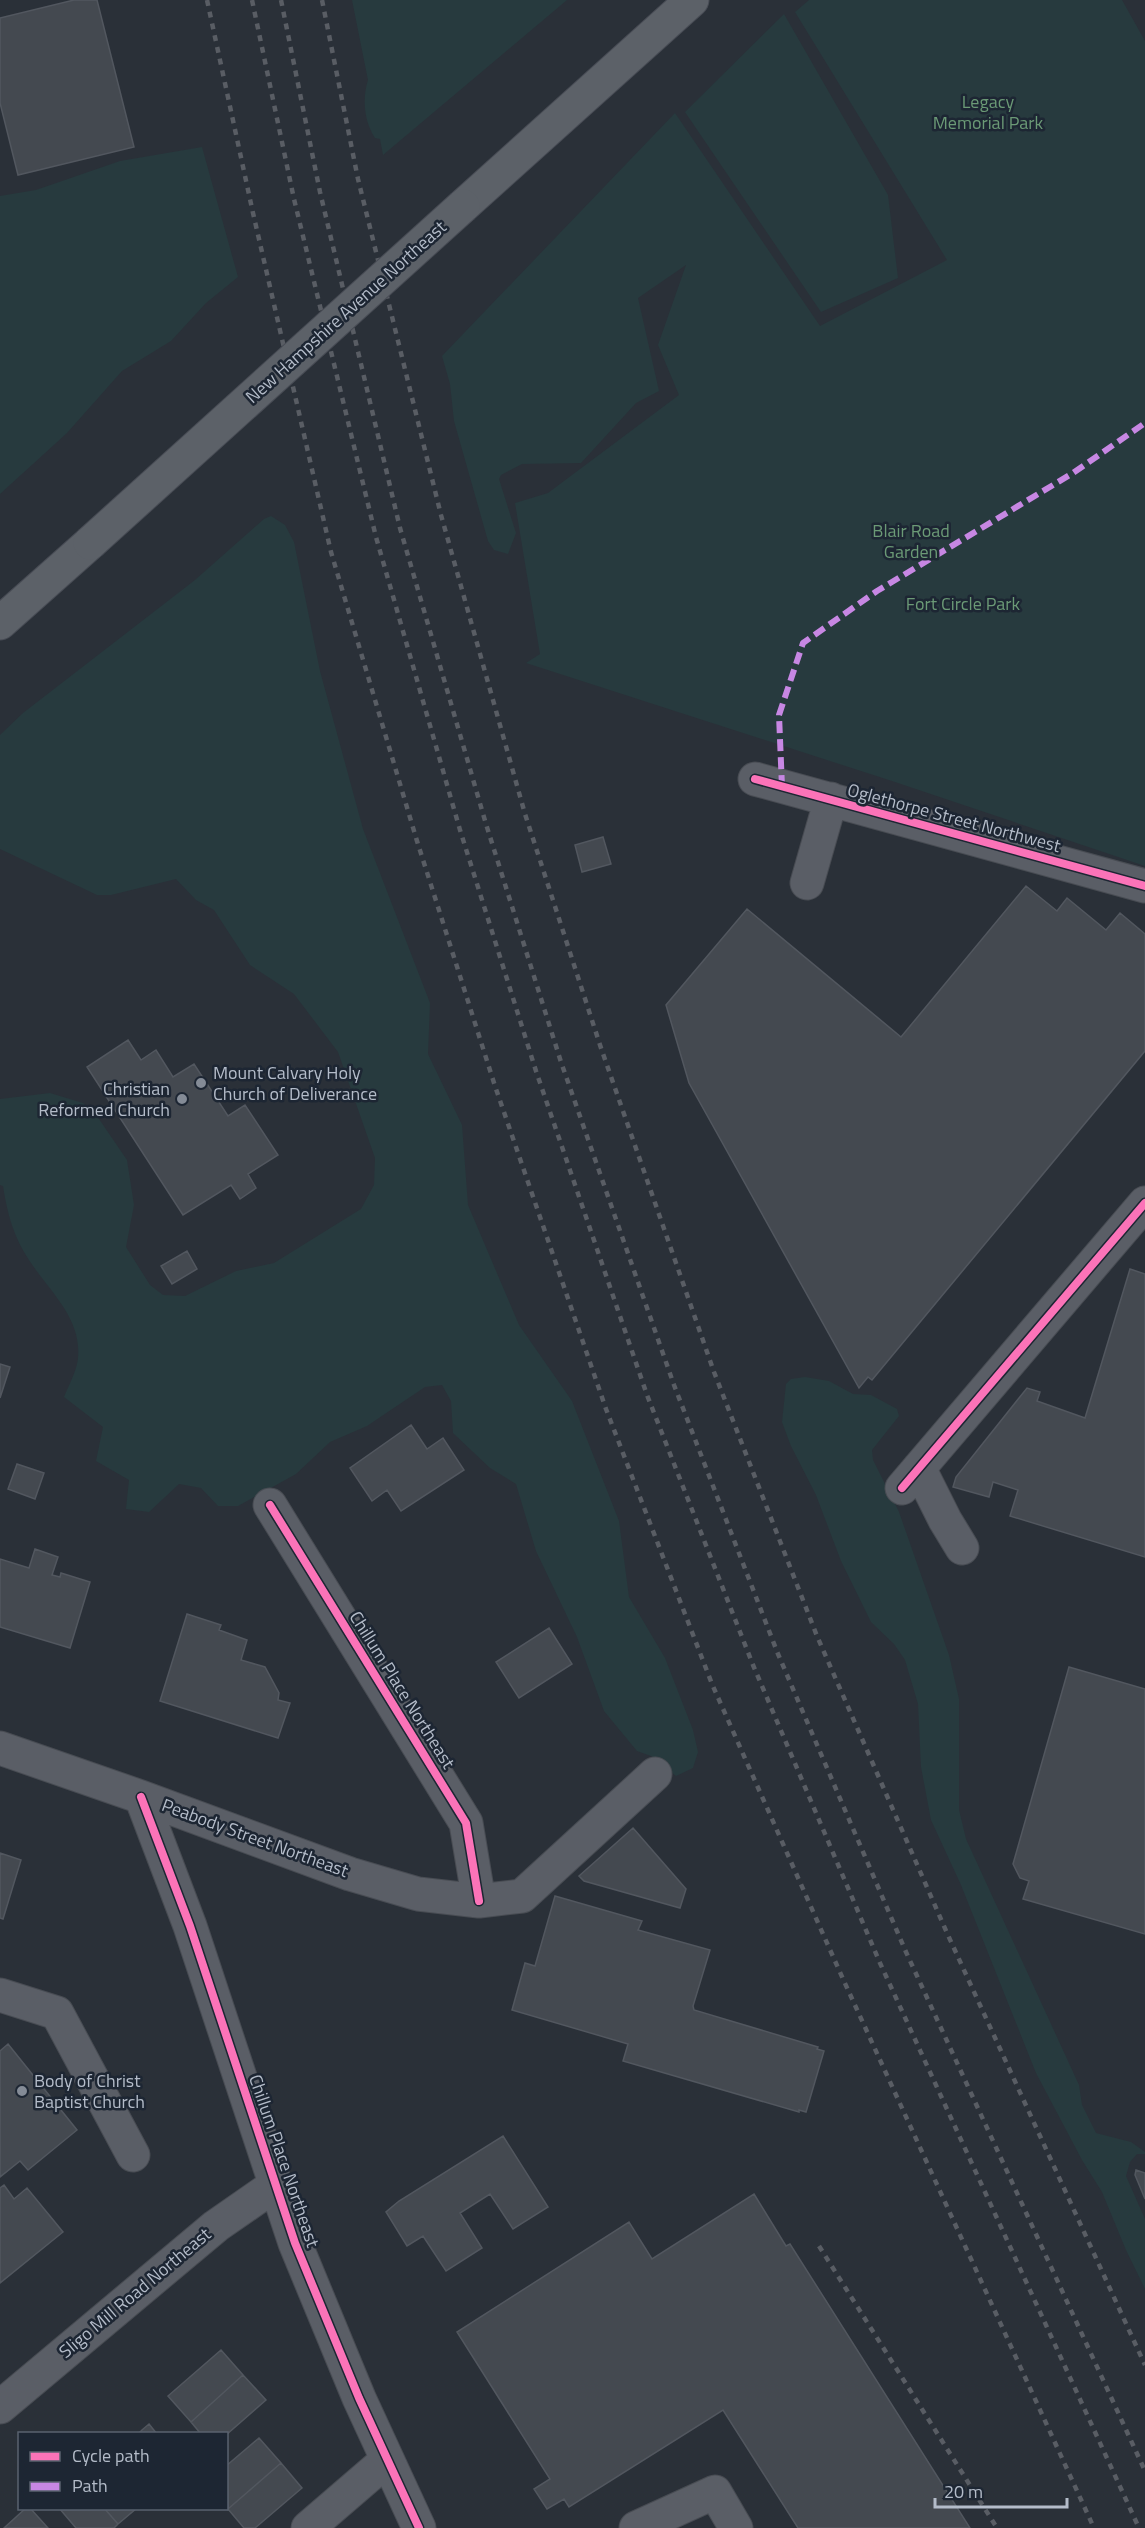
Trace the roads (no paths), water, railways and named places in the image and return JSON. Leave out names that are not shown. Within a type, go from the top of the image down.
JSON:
[{"type":"main road","name":"New Hampshire Avenue Northeast","points":[[0,622],[692,0]]},
{"type":"street","name":"Oglethorpe Street Northwest","points":[[755,779],[1145,886]]},
{"type":"street","points":[[807,883],[831,800]]},
{"type":"street","points":[[962,1548],[945,1520],[911,1478],[1140,1217]]},
{"type":"street","name":"Chillum Place Northeast","points":[[270,1505],[466,1822],[479,1901]]},
{"type":"street","name":"Peabody Street Northeast","points":[[0,1748],[350,1874],[418,1894],[479,1901]]},
{"type":"street","points":[[479,1901],[522,1896],[655,1774]]},
{"type":"street","name":"Chillum Place Northeast","points":[[141,1797],[190,1926],[295,2243],[387,2460],[419,2528]]},
{"type":"street","points":[[0,1995],[57,2013],[133,2155]]},
{"type":"street","name":"Sligo Mill Road Northeast","points":[[0,2407],[220,2222],[275,2184]]},
{"type":"street","points":[[308,2528],[387,2460]]},
{"type":"street","points":[[636,2528],[715,2492],[736,2528]]},
{"type":"railway","points":[[207,0],[253,213],[331,552],[417,841],[495,1086],[606,1409],[712,1684],[843,1979],[1094,2528]]},
{"type":"railway","points":[[252,0],[294,199],[376,537],[460,830],[536,1071],[647,1395],[753,1665],[880,1963],[1139,2528]]},
{"type":"railway","points":[[281,0],[320,192],[400,528],[486,824],[561,1062],[674,1385],[778,1654],[906,1952],[1145,2471]]},
{"type":"railway","points":[[322,0],[358,179],[441,515],[525,814],[601,1048],[714,1372],[817,1636],[947,1933],[1145,2365]]},
{"type":"railway","points":[[819,2246],[997,2528]]},
{"type":"place","name":"Mount Calvary Holy Church of Deliverance","points":[[201,1083]]},
{"type":"place","name":"Christian Reformed Church","points":[[182,1099]]},
{"type":"place","name":"Body of Christ Baptist Church","points":[[22,2091]]},
{"type":"park label","name":"Legacy Memorial Park","points":[[988,112]]},
{"type":"park label","name":"Blair Road Garden","points":[[911,541]]},
{"type":"park label","name":"Fort Circle Park","points":[[963,604]]}]
